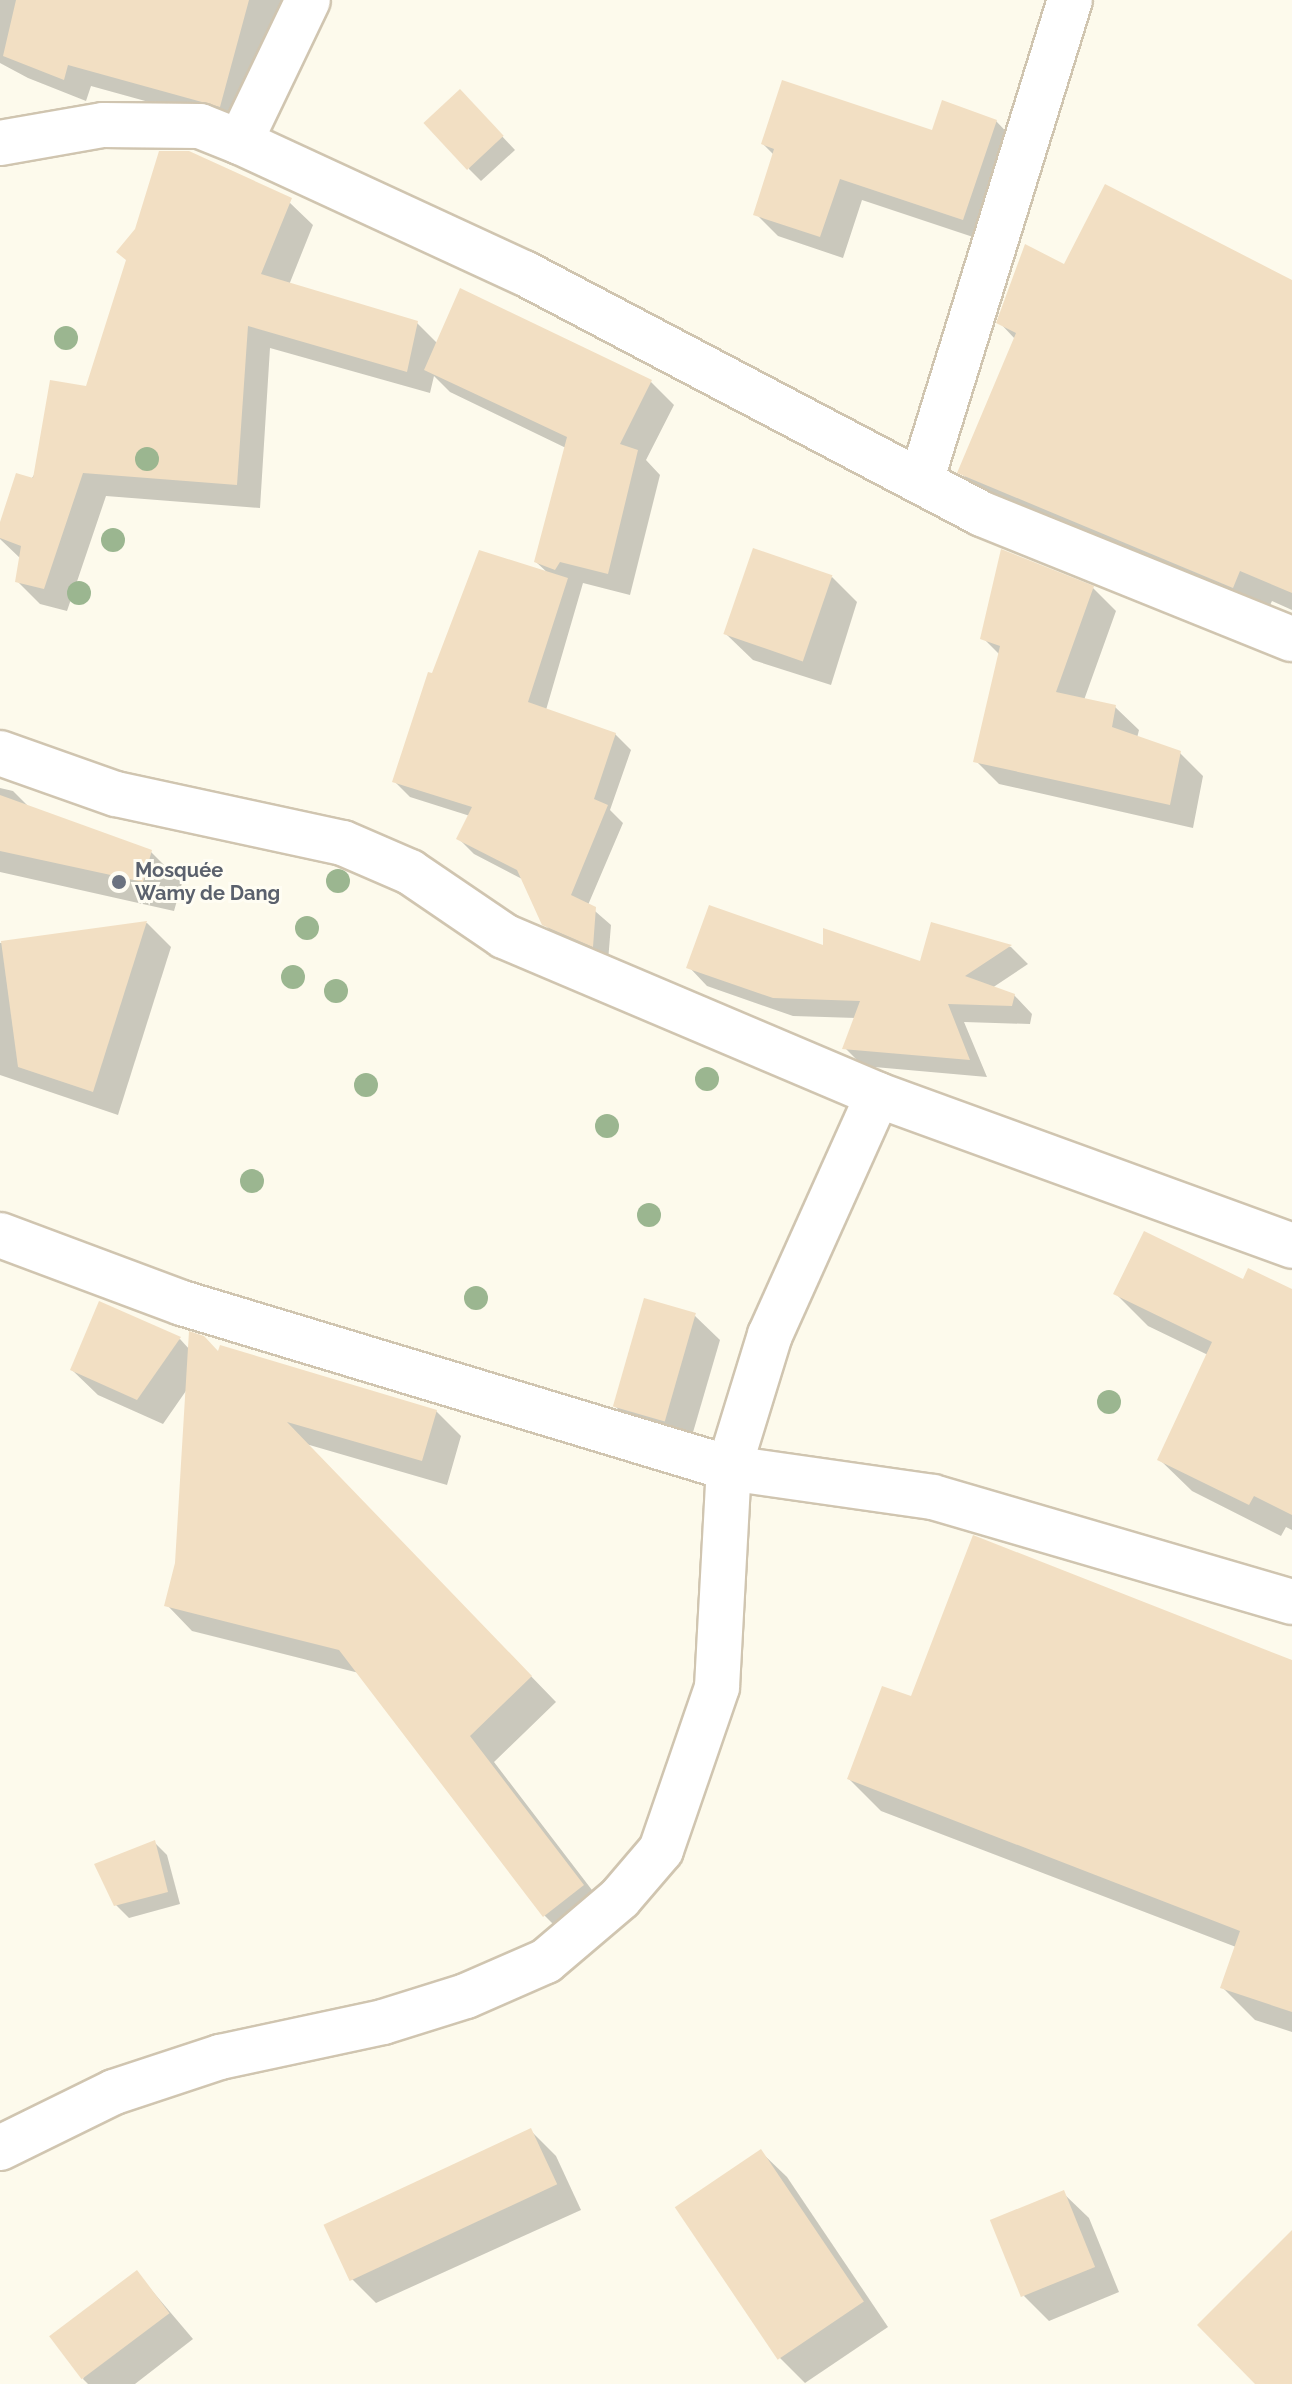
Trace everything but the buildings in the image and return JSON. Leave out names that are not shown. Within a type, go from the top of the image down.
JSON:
[{"type":"street","points":[[240,142],[308,0]]},
{"type":"street","points":[[922,478],[1070,0]]},
{"type":"street","points":[[0,143],[103,125],[200,126],[524,273],[922,478],[982,514],[1292,639]]},
{"type":"street","points":[[0,753],[116,794],[343,843],[410,872],[504,936],[878,1095],[1292,1246]]},
{"type":"street","points":[[0,2148],[129,2087],[220,2057],[383,2022],[466,1996],[546,1961],[620,1898],[661,1850],[717,1687],[729,1468],[770,1335],[878,1095]]},
{"type":"street","points":[[0,1235],[182,1303],[729,1468],[933,1497],[1292,1602]]},
{"type":"place","name":"Mosquée Wamy de Dang","points":[[119,882]]}]
